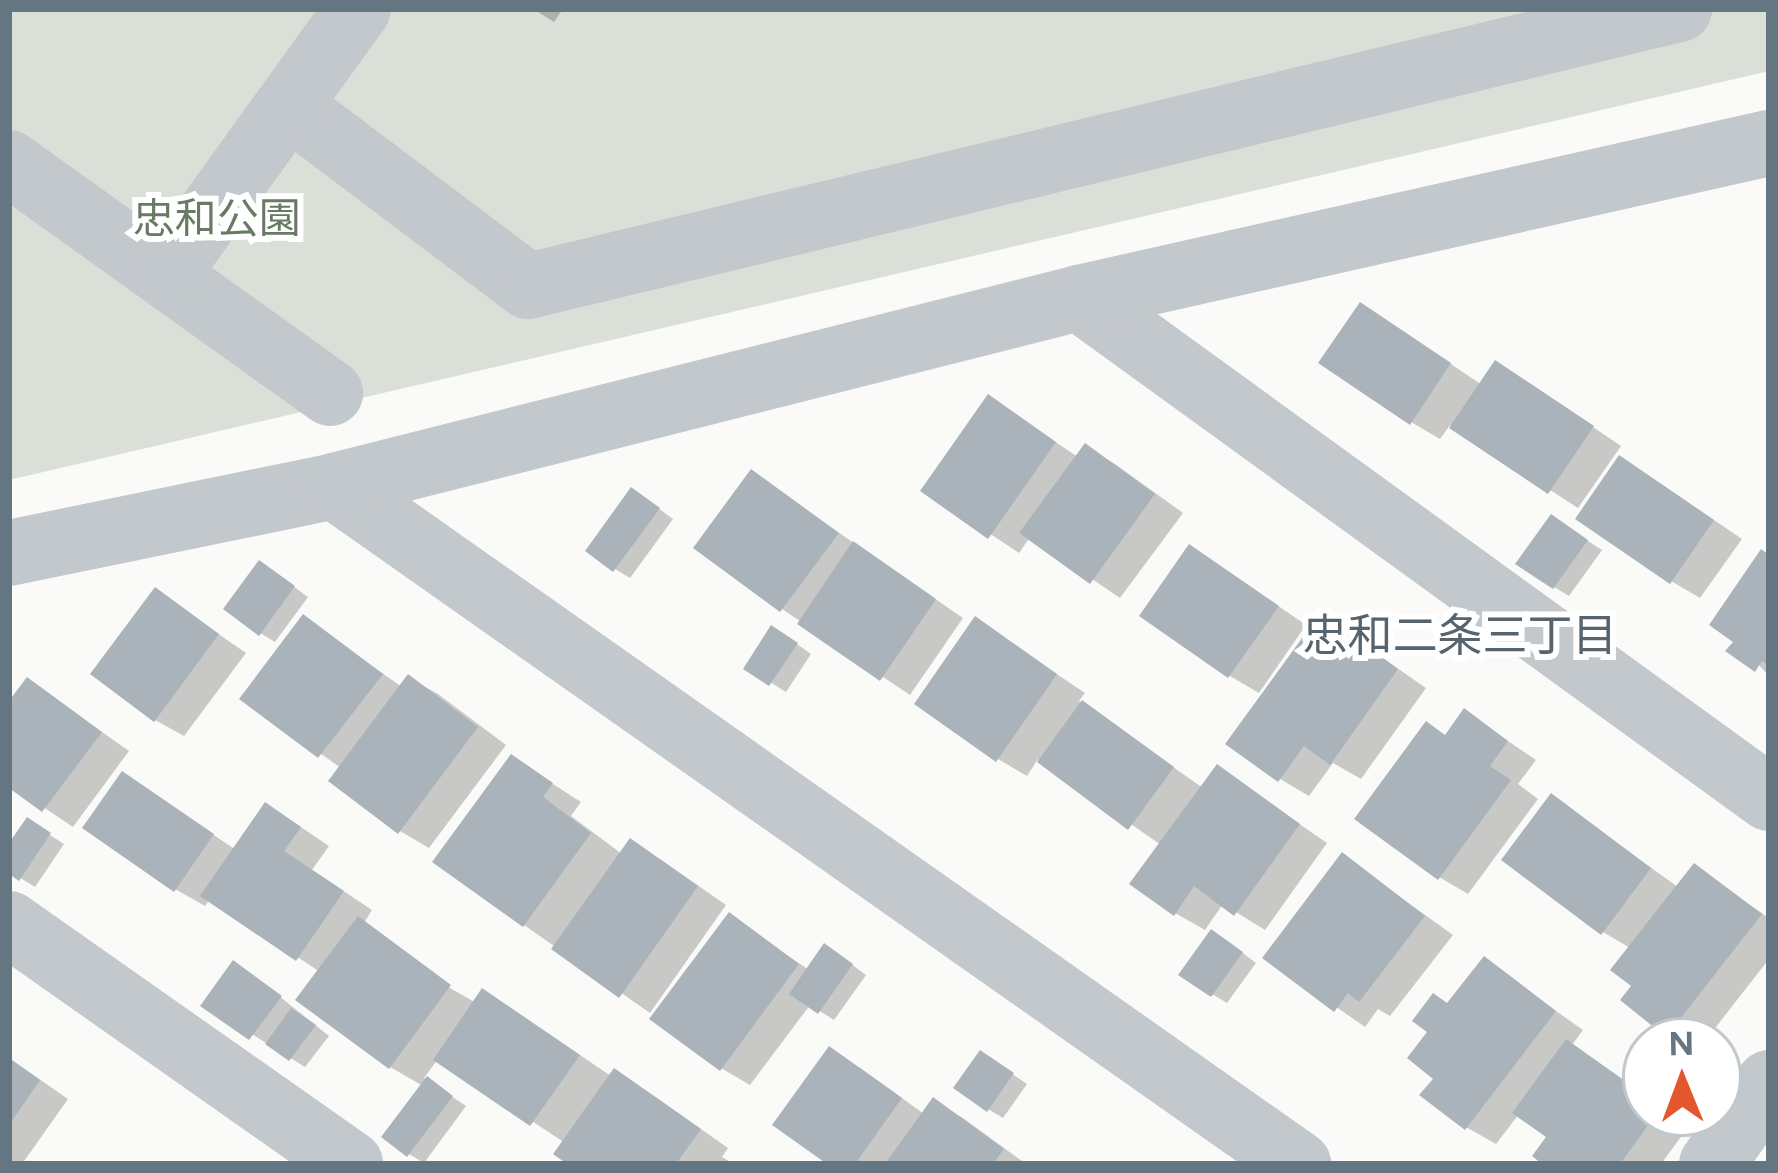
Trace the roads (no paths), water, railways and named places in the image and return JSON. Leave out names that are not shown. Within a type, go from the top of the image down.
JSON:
[{"type":"street","points":[[166,275],[358,9]]},
{"type":"street","points":[[289,106],[528,286],[1678,9]]},
{"type":"street","points":[[9,553],[334,486],[1079,298],[1769,143]]},
{"type":"street","points":[[9,164],[330,393]]},
{"type":"street","points":[[1079,298],[1769,799]]},
{"type":"street","points":[[334,486],[1298,1164]]},
{"type":"street","points":[[9,924],[350,1164]]},
{"type":"street","points":[[1712,1164],[1769,1083]]},
{"type":"district","name":"忠和二条三丁目","points":[[1460,636]]},
{"type":"park label","name":"忠和公園","points":[[217,219]]}]
